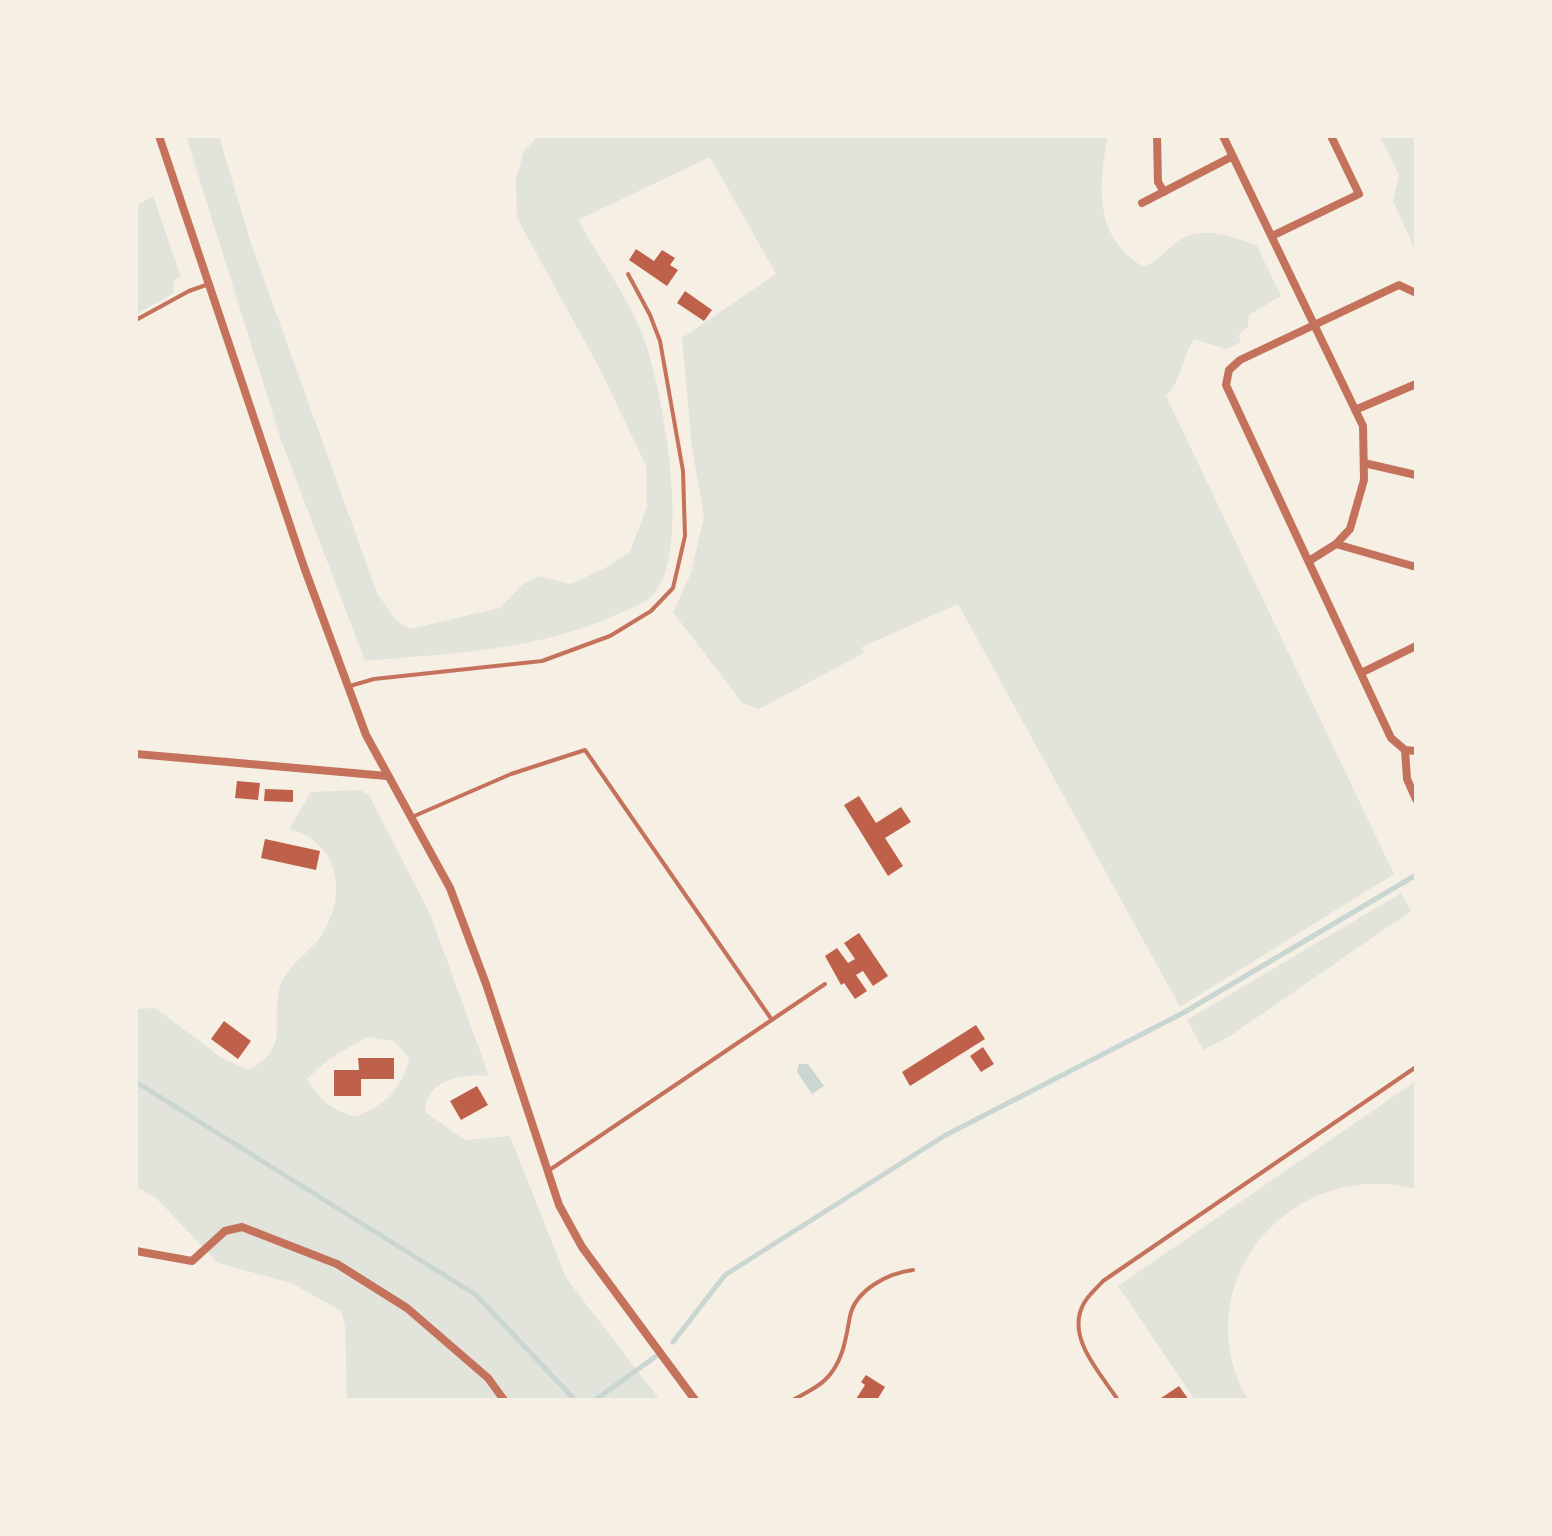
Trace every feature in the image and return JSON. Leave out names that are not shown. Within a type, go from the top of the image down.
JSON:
[{"type":"street","points":[[159,136],[251,412],[348,687],[366,735],[450,888],[486,984],[546,1172],[582,1247],[695,1400]]},
{"type":"street","points":[[1157,136],[1158,182],[1164,192]]},
{"type":"street","points":[[1223,136],[1363,426],[1364,480],[1350,529],[1336,544],[1309,561]]},
{"type":"street","points":[[1272,236],[1359,194],[1331,136]]},
{"type":"street","points":[[1142,203],[1233,156]]},
{"type":"street","points":[[1416,293],[1399,285],[1314,324],[1240,360],[1229,370],[1226,385],[1391,738],[1405,750],[1416,751]]},
{"type":"street","points":[[1355,410],[1416,384]]},
{"type":"street","points":[[1364,463],[1416,475]]},
{"type":"street","points":[[1336,544],[1416,567]]},
{"type":"street","points":[[1361,673],[1416,646]]},
{"type":"street","points":[[1405,750],[1407,779],[1416,799]]},
{"type":"street","points":[[136,754],[387,776]]},
{"type":"street","points":[[136,1251],[192,1261],[225,1231],[242,1227],[337,1264],[407,1308],[488,1378],[504,1400]]},
{"type":"lane","points":[[348,687],[374,679],[542,661],[610,636],[651,611],[673,588],[685,536],[683,471],[660,341],[628,274]]},
{"type":"lane","points":[[136,320],[189,291],[210,284]]},
{"type":"lane","points":[[412,817],[511,774],[585,750],[772,1020]]},
{"type":"lane","points":[[546,1172],[825,984]]},
{"type":"lane","points":[[1118,1400],[1082,1345],[1078,1324],[1083,1304],[1103,1281],[1416,1067]]},
{"type":"lane","points":[[793,1400],[826,1380],[843,1352],[850,1332],[851,1315],[861,1298],[893,1272],[913,1270]]},
{"type":"shaded area","points":[[186,136],[219,136],[252,246],[377,593],[396,620],[410,629],[500,608],[522,585],[539,576],[571,584],[605,568],[630,552],[647,506],[646,466],[602,373],[517,218],[516,179],[524,151],[538,136],[1108,136],[1102,174],[1104,210],[1116,241],[1128,255],[1144,267],[1182,238],[1203,233],[1225,235],[1257,246],[1281,296],[1249,315],[1248,327],[1239,334],[1241,342],[1226,349],[1194,339],[1175,384],[1166,396],[1394,874],[1180,1007],[958,604],[862,647],[864,653],[759,709],[742,703],[673,612],[691,573],[704,516],[692,448],[682,338],[776,274],[710,157],[578,220],[641,331],[665,426],[673,508],[671,544],[664,575],[652,596],[637,606],[589,626],[527,643],[365,661],[281,440]]},
{"type":"shaded area","points":[[1380,136],[1416,136],[1416,252],[1393,201],[1399,175]]},
{"type":"shaded area","points":[[153,196],[181,277],[173,281],[174,293],[136,314],[136,206]]},
{"type":"shaded area","points":[[360,790],[369,795],[430,914],[489,1076],[468,1076],[447,1081],[432,1092],[425,1112],[465,1140],[510,1136],[566,1278],[660,1400],[347,1400],[345,1326],[341,1311],[291,1283],[218,1263],[156,1198],[136,1186],[136,1009],[155,1008],[222,1058],[249,1070],[263,1061],[275,1042],[281,984],[321,936],[335,904],[334,872],[329,858],[319,845],[289,829],[311,792]],"holes":[[[367,1037],[394,1041],[409,1058],[402,1079],[384,1101],[356,1117],[327,1103],[307,1079],[329,1059]]]},
{"type":"shaded area","points":[[1401,893],[1411,911],[1230,1036],[1203,1050],[1187,1020]]},
{"type":"shaded area","points":[[799,1064],[808,1064],[824,1086],[812,1094],[797,1072]]},
{"type":"shaded area","points":[[1416,1081],[1416,1189],[1370,1184],[1328,1192],[1291,1211],[1260,1239],[1239,1274],[1229,1314],[1231,1357],[1248,1400],[1195,1400],[1118,1286]]},
{"type":"building","points":[[636,249],[654,261],[662,250],[675,258],[670,265],[678,270],[667,286],[629,260]]},
{"type":"building","points":[[685,291],[712,310],[704,321],[677,303]]},
{"type":"building","points":[[237,781],[260,783],[258,800],[235,798]]},
{"type":"building","points":[[265,789],[293,790],[293,802],[264,801]]},
{"type":"building","points":[[859,796],[876,823],[901,807],[911,822],[885,838],[903,866],[888,876],[844,805]]},
{"type":"building","points":[[265,839],[320,851],[316,870],[261,858]]},
{"type":"building","points":[[859,933],[888,976],[873,986],[863,971],[856,975],[867,991],[855,999],[844,983],[841,985],[825,956],[837,948],[848,963],[855,959],[844,943]]},
{"type":"building","points":[[224,1021],[251,1041],[238,1059],[211,1039]]},
{"type":"building","points":[[976,1025],[985,1039],[910,1086],[902,1072]]},
{"type":"building","points":[[983,1047],[994,1064],[981,1072],[970,1056]]},
{"type":"building","points":[[358,1058],[394,1058],[394,1079],[361,1079],[361,1096],[334,1096],[334,1070],[359,1070]]},
{"type":"building","points":[[477,1086],[488,1105],[461,1120],[450,1101]]},
{"type":"building","points":[[866,1375],[885,1387],[877,1400],[856,1399],[865,1385],[861,1382]]},
{"type":"building","points":[[1179,1386],[1189,1400],[1158,1400]]},
{"type":"waterway","points":[[673,1342],[725,1275],[944,1136],[1183,1013],[1416,875]]},
{"type":"waterway","points":[[136,1082],[476,1295],[575,1400]]},
{"type":"waterway","points":[[595,1400],[655,1357]]}]
